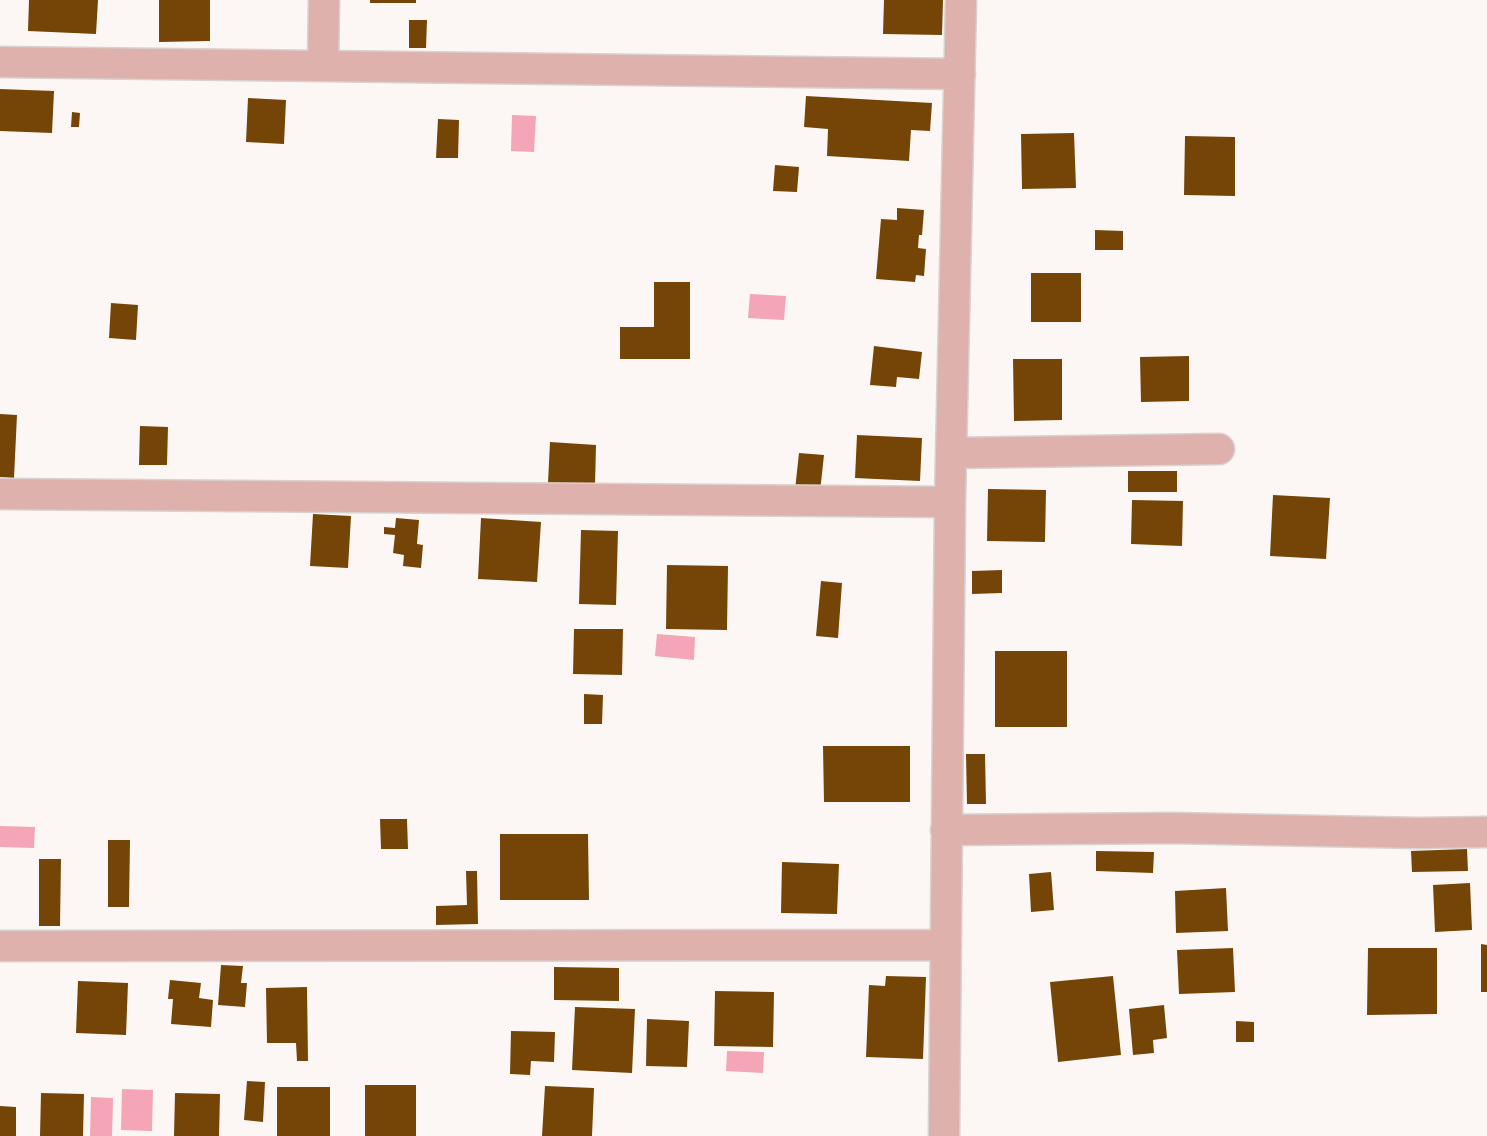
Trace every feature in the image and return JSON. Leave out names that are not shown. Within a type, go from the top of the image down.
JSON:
[{"type":"street","points":[[323,65],[324,0]]},
{"type":"street","points":[[944,1136],[950,502],[961,0]]},
{"type":"street","points":[[0,62],[960,74]]},
{"type":"street","points":[[951,453],[1219,449]]},
{"type":"street","points":[[0,494],[950,502]]},
{"type":"street","points":[[946,830],[1172,828],[1487,832]]},
{"type":"street","points":[[0,946],[946,945]]},
{"type":"shaded area","points":[[512,115],[536,116],[534,152],[511,151]]},
{"type":"shaded area","points":[[750,294],[786,296],[784,320],[748,318]]},
{"type":"shaded area","points":[[657,634],[695,637],[694,660],[655,656]]},
{"type":"shaded area","points":[[0,826],[35,827],[34,848],[0,847]]},
{"type":"shaded area","points":[[727,1051],[764,1052],[763,1073],[726,1071]]},
{"type":"shaded area","points":[[122,1089],[153,1090],[152,1131],[121,1130]]},
{"type":"shaded area","points":[[91,1097],[113,1098],[112,1136],[90,1136]]},
{"type":"building","points":[[29,0],[98,0],[96,34],[28,31]]},
{"type":"building","points":[[159,0],[210,0],[210,41],[159,42]]},
{"type":"building","points":[[370,0],[416,0],[416,3],[370,3]]},
{"type":"building","points":[[884,0],[943,0],[942,35],[883,34]]},
{"type":"building","points":[[409,20],[427,20],[426,48],[409,48]]},
{"type":"building","points":[[0,89],[54,91],[52,133],[0,131]]},
{"type":"building","points":[[806,96],[932,103],[930,131],[911,130],[909,161],[827,156],[828,129],[804,127]]},
{"type":"building","points":[[248,98],[286,100],[284,144],[246,142]]},
{"type":"building","points":[[72,112],[80,113],[79,127],[71,127]]},
{"type":"building","points":[[438,119],[459,120],[458,158],[436,158]]},
{"type":"building","points":[[1074,133],[1076,188],[1022,189],[1021,134]]},
{"type":"building","points":[[1185,136],[1235,137],[1235,196],[1184,195]]},
{"type":"building","points":[[775,165],[799,167],[797,192],[773,191]]},
{"type":"building","points":[[897,208],[924,210],[918,248],[926,249],[924,276],[916,275],[915,282],[876,279],[881,219],[897,220]]},
{"type":"building","points":[[1095,230],[1123,231],[1123,250],[1095,250]]},
{"type":"building","points":[[1031,273],[1081,273],[1081,322],[1031,322]]},
{"type":"building","points":[[654,282],[690,282],[690,359],[620,359],[620,327],[654,327]]},
{"type":"building","points":[[111,303],[138,305],[136,340],[109,338]]},
{"type":"building","points":[[874,346],[922,352],[919,379],[897,377],[896,387],[870,385]]},
{"type":"building","points":[[1189,356],[1189,401],[1141,402],[1140,357]]},
{"type":"building","points":[[1013,359],[1062,359],[1062,420],[1014,421]]},
{"type":"building","points":[[0,414],[17,415],[14,478],[0,477]]},
{"type":"building","points":[[140,426],[168,427],[167,465],[139,465]]},
{"type":"building","points":[[857,435],[922,438],[920,481],[855,478]]},
{"type":"building","points":[[550,442],[596,445],[595,485],[548,483]]},
{"type":"building","points":[[799,453],[824,455],[820,492],[795,490]]},
{"type":"building","points":[[1128,471],[1177,471],[1177,492],[1128,492]]},
{"type":"building","points":[[988,489],[1046,490],[1045,542],[987,541]]},
{"type":"building","points":[[1273,495],[1330,498],[1326,559],[1270,556]]},
{"type":"building","points":[[1132,500],[1183,501],[1182,546],[1131,544]]},
{"type":"building","points":[[313,514],[351,516],[348,568],[310,566]]},
{"type":"building","points":[[396,518],[419,520],[417,544],[423,545],[421,568],[403,566],[404,555],[393,553],[395,535],[384,534],[384,527],[395,528]]},
{"type":"building","points":[[481,518],[541,522],[537,582],[478,579]]},
{"type":"building","points":[[581,530],[618,531],[616,605],[579,604]]},
{"type":"building","points":[[667,565],[728,566],[727,630],[666,629]]},
{"type":"building","points":[[1002,570],[1002,593],[972,594],[972,571]]},
{"type":"building","points":[[821,581],[842,583],[838,638],[816,636]]},
{"type":"building","points":[[574,629],[623,629],[622,675],[573,674]]},
{"type":"building","points":[[995,651],[1067,651],[1067,727],[995,727]]},
{"type":"building","points":[[584,694],[603,695],[602,724],[584,724]]},
{"type":"building","points":[[823,746],[910,746],[910,802],[824,802]]},
{"type":"building","points":[[966,754],[985,754],[986,804],[967,804]]},
{"type":"building","points":[[380,819],[407,819],[408,849],[381,849]]},
{"type":"building","points":[[500,834],[588,834],[589,900],[500,900]]},
{"type":"building","points":[[108,840],[130,840],[129,907],[108,907]]},
{"type":"building","points":[[1467,849],[1468,871],[1412,872],[1411,851]]},
{"type":"building","points":[[1096,851],[1154,852],[1153,873],[1096,871]]},
{"type":"building","points":[[39,859],[61,859],[60,926],[39,926]]},
{"type":"building","points":[[782,862],[839,864],[837,914],[781,913]]},
{"type":"building","points":[[466,871],[477,871],[478,924],[436,925],[436,906],[467,905]]},
{"type":"building","points":[[1051,872],[1054,910],[1031,912],[1029,874]]},
{"type":"building","points":[[1470,883],[1472,930],[1435,932],[1433,885]]},
{"type":"building","points":[[1226,888],[1228,931],[1176,933],[1175,891]]},
{"type":"building","points":[[1481,944],[1487,945],[1487,992],[1481,992]]},
{"type":"building","points":[[1233,948],[1235,992],[1179,994],[1177,950]]},
{"type":"building","points":[[1368,948],[1437,948],[1437,1014],[1367,1015]]},
{"type":"building","points":[[221,965],[243,966],[241,983],[247,983],[245,1007],[218,1005]]},
{"type":"building","points":[[554,967],[619,968],[619,1001],[554,1000]]},
{"type":"building","points":[[886,976],[926,977],[923,1059],[866,1057],[869,985],[885,986]]},
{"type":"building","points":[[1113,976],[1121,1055],[1058,1062],[1050,982]]},
{"type":"building","points":[[170,980],[201,983],[199,998],[213,1000],[211,1027],[171,1024],[173,999],[168,999]]},
{"type":"building","points":[[78,981],[128,983],[126,1035],[76,1033]]},
{"type":"building","points":[[307,987],[308,1061],[297,1061],[296,1043],[267,1043],[266,988]]},
{"type":"building","points":[[715,991],[774,992],[773,1047],[714,1046]]},
{"type":"building","points":[[1164,1005],[1167,1038],[1153,1040],[1154,1053],[1133,1055],[1129,1009]]},
{"type":"building","points":[[575,1007],[635,1009],[632,1073],[572,1070]]},
{"type":"building","points":[[647,1019],[689,1021],[687,1067],[646,1066]]},
{"type":"building","points":[[1236,1021],[1254,1022],[1254,1042],[1236,1042]]},
{"type":"building","points":[[511,1031],[555,1032],[554,1062],[531,1061],[530,1075],[510,1074]]},
{"type":"building","points":[[247,1081],[265,1082],[263,1122],[244,1120]]},
{"type":"building","points":[[365,1085],[416,1085],[416,1136],[365,1136]]},
{"type":"building","points":[[545,1086],[594,1088],[592,1136],[542,1136]]},
{"type":"building","points":[[277,1087],[330,1087],[330,1136],[277,1136]]},
{"type":"building","points":[[41,1093],[84,1094],[83,1136],[40,1136]]},
{"type":"building","points":[[175,1093],[220,1094],[219,1136],[174,1136]]},
{"type":"building","points":[[0,1106],[16,1107],[16,1136],[0,1136]]}]
